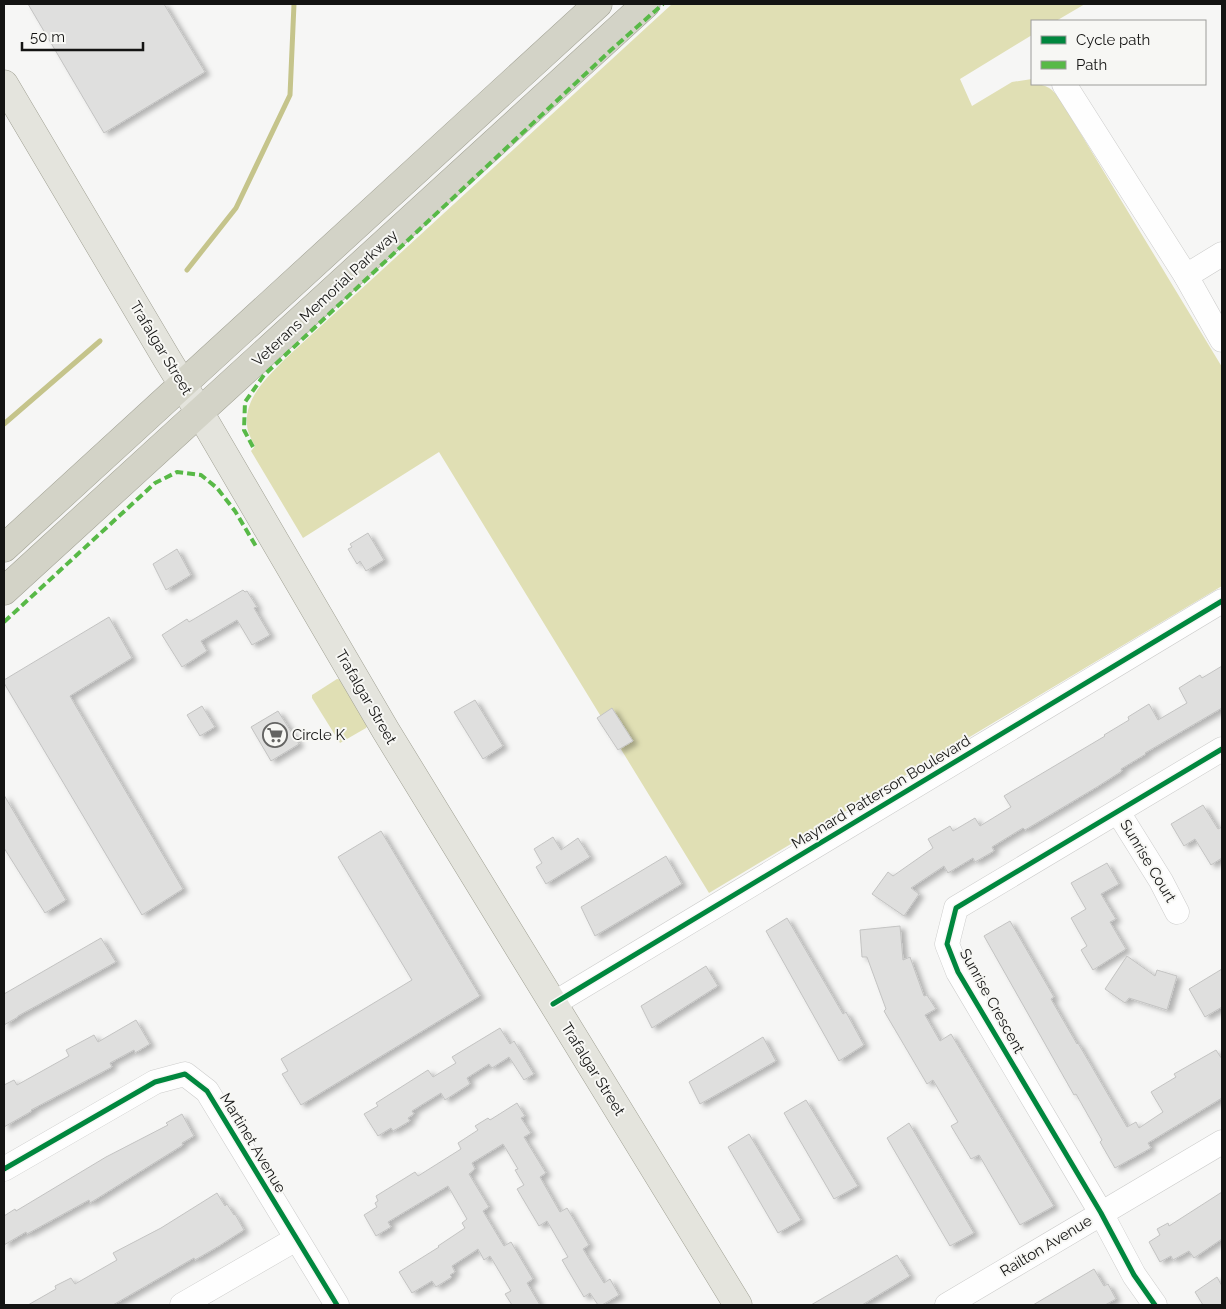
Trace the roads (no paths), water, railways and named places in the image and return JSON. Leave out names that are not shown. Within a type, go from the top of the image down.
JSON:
[{"type":"highway","points":[[4,548],[598,4]]},
{"type":"highway","name":"Veterans Memorial Parkway","points":[[4,591],[646,4]]},
{"type":"main road","name":"Trafalgar Street","points":[[4,84],[200,413],[386,731],[738,1305]]},
{"type":"street","points":[[1065,85],[1186,276],[1222,340]]},
{"type":"street","points":[[1186,276],[1222,254]]},
{"type":"street","name":"Maynard Patterson Boulevard","points":[[553,1004],[1222,601]]},
{"type":"street","name":"Sunrise Crescent","points":[[1155,1305],[1134,1275],[1101,1212],[958,972],[947,944],[956,908],[1222,749]]},
{"type":"street","name":"Sunrise Court","points":[[1118,812],[1161,881],[1177,912]]},
{"type":"street","name":"Martinet Avenue","points":[[4,1169],[155,1082],[185,1074],[207,1090],[337,1305]]},
{"type":"street","name":"Railton Avenue","points":[[947,1305],[1222,1142]]},
{"type":"street","points":[[182,1305],[296,1239]]},
{"type":"waterway","points":[[187,270],[236,208],[290,95],[294,4]]},
{"type":"waterway","points":[[4,424],[100,341]]},
{"type":"place","name":"Circle K","points":[[275,735]]}]
